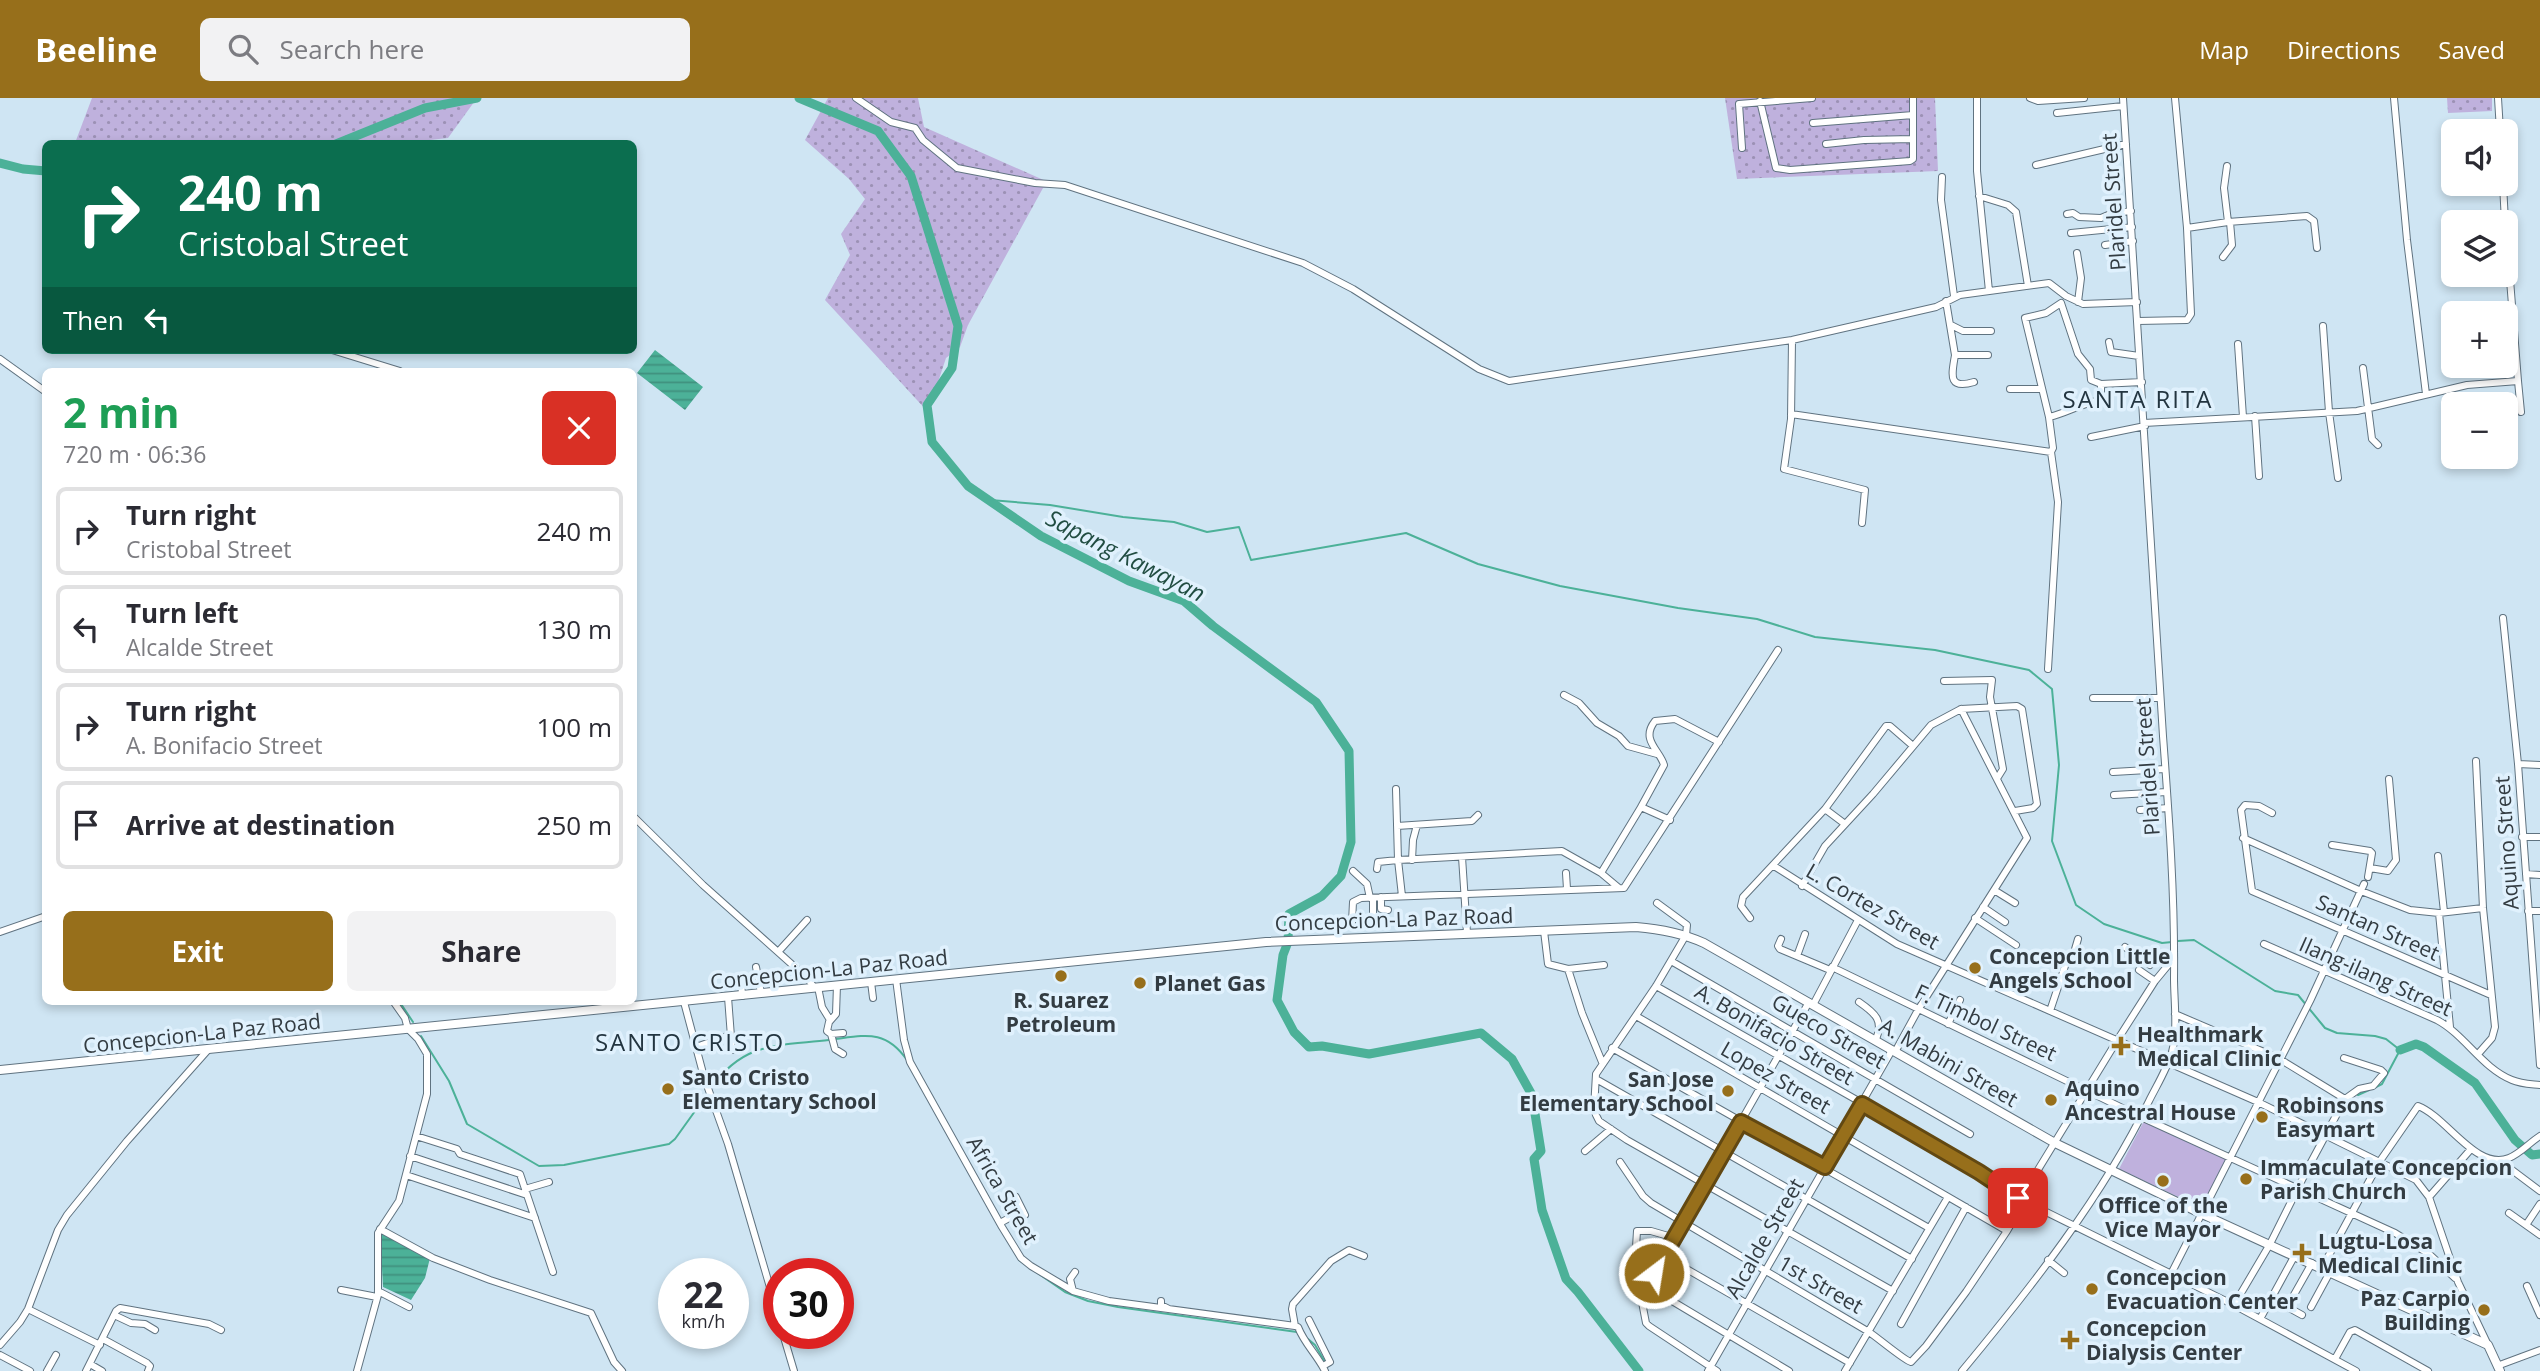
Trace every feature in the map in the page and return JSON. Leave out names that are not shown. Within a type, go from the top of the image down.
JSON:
[{"type":"main road","name":"Concepcion-La Paz Road","points":[[0,1070],[1275,942],[1636,927],[1663,929]]},
{"type":"main road","name":"A. Mabini Street","points":[[1663,929],[1686,935],[1811,1003],[2055,1143],[2110,1171],[2488,1345]]},
{"type":"main road","name":"L. Cortez Street","points":[[2488,1345],[2498,1369]]},
{"type":"street","points":[[856,98],[891,121],[915,128],[923,141],[957,168],[1035,183],[1065,185],[1303,262],[1353,289],[1479,369],[1509,381],[1792,340],[1936,307],[1954,296],[2028,286],[2052,283],[2066,296],[2088,304],[2137,302]]},
{"type":"street","points":[[1742,148],[1739,104],[1812,98]]},
{"type":"street","points":[[1765,100],[1776,168],[1780,170],[1910,161],[1913,159],[1913,98]]},
{"type":"street","points":[[1977,98],[1979,196],[1989,291]]},
{"type":"street","points":[[2030,98],[2038,101],[2084,98]]},
{"type":"street","points":[[2138,321],[2188,320],[2190,317],[2187,228],[2175,98]]},
{"type":"street","points":[[2395,98],[2426,394]]},
{"type":"street","points":[[2498,98],[2499,119]]},
{"type":"street","points":[[2057,113],[2123,102]]},
{"type":"street","name":"Plaridel Street","points":[[1962,1371],[2048,1260],[2110,1171],[2141,1117],[2174,1043],[2175,937],[2123,102]]},
{"type":"street","points":[[1813,123],[1913,115]]},
{"type":"street","points":[[1826,144],[1913,139]]},
{"type":"street","points":[[2036,165],[2126,144]]},
{"type":"street","points":[[2223,257],[2232,245],[2224,188],[2227,166]]},
{"type":"street","points":[[1942,177],[1941,200],[1954,296]]},
{"type":"street","points":[[1979,196],[2008,205],[2016,212],[2028,286]]},
{"type":"street","points":[[2067,214],[2101,218],[2113,213],[2131,211]]},
{"type":"street","points":[[2187,228],[2307,216],[2314,221],[2316,248]]},
{"type":"street","points":[[2071,233],[2132,227]]},
{"type":"street","points":[[2105,245],[2133,241]]},
{"type":"street","points":[[2077,253],[2081,278],[2078,302]]},
{"type":"street","points":[[2511,287],[2521,412]]},
{"type":"street","points":[[2048,669],[2057,502],[2049,417],[2025,318],[2049,312],[2066,296]]},
{"type":"street","points":[[1946,301],[1955,355],[1951,375],[1957,384],[1974,382]]},
{"type":"street","points":[[2061,303],[2078,354],[2090,369],[2091,380],[2101,384],[2142,383]]},
{"type":"street","points":[[1951,325],[1963,331],[1991,331]]},
{"type":"street","points":[[2323,326],[2329,412],[2338,478]]},
{"type":"street","points":[[1792,340],[1791,414],[1784,469],[1863,488],[1866,492],[1862,523]]},
{"type":"street","points":[[2109,342],[2111,352],[2139,356]]},
{"type":"street","points":[[2238,344],[2244,417]]},
{"type":"street","points":[[345,354],[390,368]]},
{"type":"street","points":[[1955,355],[1987,355]]},
{"type":"street","points":[[0,359],[42,389]]},
{"type":"street","points":[[2363,368],[2372,439],[2378,445]]},
{"type":"street","points":[[2091,437],[2145,426],[2367,408],[2467,385],[2518,381]]},
{"type":"street","points":[[2049,417],[2064,414],[2082,403],[2101,400],[2101,384]]},
{"type":"street","points":[[2010,389],[2042,389]]},
{"type":"street","points":[[1791,414],[2051,452]]},
{"type":"street","points":[[2255,416],[2259,476]]},
{"type":"street","name":"Aquino Street","points":[[2504,618],[2537,996],[2540,1065]]},
{"type":"street","points":[[1352,922],[1353,900],[1375,897],[1625,887],[1778,650]]},
{"type":"street","points":[[1944,681],[1992,680],[1990,693],[2003,769],[1998,777]]},
{"type":"street","points":[[1564,695],[1579,703],[1597,723],[1619,736],[1628,746],[1658,755]]},
{"type":"street","points":[[2093,698],[2160,698]]},
{"type":"street","points":[[1802,886],[1825,846],[1913,746],[1935,722],[1961,709],[2017,706],[2022,709],[2037,804],[2034,808],[2015,811],[1961,709]]},
{"type":"street","points":[[1601,873],[1642,807],[1664,765],[1664,761],[1650,743],[1650,727],[1655,721],[1675,719],[1719,742]]},
{"type":"street","points":[[1750,918],[1741,902],[1825,809],[1886,726],[1890,726],[1913,746]]},
{"type":"street","points":[[2476,761],[2483,908],[2494,1032],[2478,1054]]},
{"type":"street","points":[[2518,764],[2540,765]]},
{"type":"street","points":[[2113,772],[2165,769]]},
{"type":"street","points":[[2370,868],[2388,871],[2396,860],[2389,779]]},
{"type":"street","points":[[1396,789],[1402,896]]},
{"type":"street","points":[[2114,794],[2167,792]]},
{"type":"street","points":[[2272,813],[2259,806],[2242,807],[2244,838],[2364,884],[2410,910],[2441,913],[2483,908]]},
{"type":"street","points":[[1642,807],[1670,820]]},
{"type":"street","points":[[2140,810],[2168,808]]},
{"type":"street","points":[[1825,809],[1845,824]]},
{"type":"street","name":"Alcalde Street","points":[[1712,1370],[1747,1303],[1876,1078],[2027,838],[2015,811]]},
{"type":"street","points":[[1397,826],[1470,822],[1478,815]]},
{"type":"street","points":[[637,820],[703,885],[816,987],[822,1007],[830,1020]]},
{"type":"street","points":[[1412,860],[1416,825]]},
{"type":"street","points":[[2522,837],[2540,837]]},
{"type":"street","name":"Santan Street","points":[[2244,838],[2252,891],[2491,995]]},
{"type":"street","points":[[2171,1274],[2310,1001],[2364,884],[2372,853],[2332,845]]},
{"type":"street","points":[[1377,869],[1378,862],[1398,860],[1562,851],[1601,873],[1619,888]]},
{"type":"street","points":[[2438,856],[2450,1027]]},
{"type":"street","points":[[1462,857],[1467,933]]},
{"type":"street","name":"L. Cortez Street","points":[[1774,866],[1889,940],[2258,1102],[2327,1134],[2421,1184],[2429,1197],[2458,1282],[2488,1345]]},
{"type":"street","points":[[1353,871],[1367,884],[1381,909],[1388,910]]},
{"type":"street","points":[[1566,873],[1567,889]]},
{"type":"street","points":[[2526,874],[2540,875]]},
{"type":"street","points":[[1994,890],[2015,903]]},
{"type":"street","points":[[1373,919],[1375,897]]},
{"type":"street","points":[[1657,903],[1687,925],[1686,935],[1656,986],[1597,1070],[1594,1109],[1599,1121],[1893,1291]]},
{"type":"street","points":[[1983,907],[2005,922]]},
{"type":"street","points":[[2528,911],[2540,911]]},
{"type":"street","points":[[0,932],[42,917]]},
{"type":"street","points":[[1975,918],[2016,945]]},
{"type":"street","points":[[778,952],[807,920]]},
{"type":"street","points":[[1712,1370],[1646,1323],[1641,1297],[1858,920]]},
{"type":"street","points":[[1544,931],[1548,964],[1568,969],[1604,965]]},
{"type":"street","points":[[1781,939],[1778,948],[1797,956],[1805,934]]},
{"type":"street","points":[[2050,1011],[2067,960],[2073,956],[2078,939]]},
{"type":"street","name":"Ilang-ilang Street","points":[[2264,944],[2450,1027],[2506,1077],[2521,1083],[2540,1085]]},
{"type":"street","points":[[2124,947],[2150,965]]},
{"type":"street","points":[[2531,951],[2540,951]]},
{"type":"street","name":"F. Timbol Street","points":[[1797,956],[1831,969],[2411,1242],[2443,1266],[2458,1282]]},
{"type":"street","points":[[2007,1231],[2021,1208],[2023,1198],[2118,1039],[2160,972],[2174,958]]},
{"type":"street","name":"Gueco Street","points":[[1671,961],[1969,1134]]},
{"type":"street","points":[[756,967],[761,993]]},
{"type":"street","points":[[1568,969],[1602,1062]]},
{"type":"street","points":[[2139,970],[2155,981]]},
{"type":"street","points":[[741,978],[741,996]]},
{"type":"street","name":"Africa Street","points":[[896,979],[904,1040],[910,1062],[1021,1258],[1073,1291],[1110,1301],[1299,1331]]},
{"type":"street","points":[[871,982],[873,998]]},
{"type":"street","points":[[837,985],[836,1014],[830,1020],[827,1031],[832,1037],[835,1049],[843,1054]]},
{"type":"street","name":"A. Bonifacio Street","points":[[1656,986],[1979,1172],[2014,1196],[2023,1198],[2073,1226],[2234,1305],[2356,1371]]},
{"type":"street","points":[[728,997],[732,1050]]},
{"type":"street","points":[[1948,1024],[1960,1000]]},
{"type":"street","points":[[684,1002],[763,1265]]},
{"type":"street","points":[[1859,1002],[1876,1015],[1879,1021],[1880,1032],[1875,1041]]},
{"type":"street","points":[[358,1371],[378,1294],[377,1237],[399,1200],[427,1094],[428,1063],[424,1046],[408,1029],[405,1018],[396,1005]]},
{"type":"street","points":[[2175,1014],[2280,1060],[2345,1099]]},
{"type":"street","name":"Lopez Street","points":[[1636,1016],[2007,1231]]},
{"type":"street","points":[[832,1037],[843,1033]]},
{"type":"street","points":[[696,1047],[730,1035]]},
{"type":"street","points":[[1612,1048],[1930,1228]]},
{"type":"street","points":[[0,1345],[29,1309],[66,1215],[207,1051]]},
{"type":"street","points":[[2234,1305],[2270,1244],[2345,1099],[2359,1089],[2373,1086],[2384,1073],[2344,1058]]},
{"type":"street","points":[[1596,1079],[1912,1259]]},
{"type":"street","points":[[2311,1307],[2352,1213],[2380,1161],[2416,1108],[2421,1107],[2439,1119],[2471,1149],[2500,1161],[2540,1191]]},
{"type":"street","points":[[1585,1151],[1611,1129]]},
{"type":"street","points":[[416,1136],[520,1174],[553,1272]]},
{"type":"street","points":[[2500,1161],[2521,1152],[2540,1136]]},
{"type":"street","points":[[2429,1197],[2471,1149]]},
{"type":"street","points":[[410,1156],[526,1192],[550,1182]]},
{"type":"street","name":"1st Street","points":[[1620,1162],[1643,1196],[1683,1223],[1869,1332],[1911,1362],[1926,1346],[2007,1231]]},
{"type":"street","points":[[406,1175],[535,1218]]},
{"type":"street","points":[[2421,1184],[2436,1191]]},
{"type":"street","points":[[1000,1223],[1024,1213],[1016,1197],[1005,1203]]},
{"type":"street","points":[[1845,1371],[1948,1197]]},
{"type":"street","points":[[2526,1225],[2540,1204]]},
{"type":"street","points":[[1900,1324],[1966,1207]]},
{"type":"street","points":[[2509,1213],[2540,1234]]},
{"type":"street","points":[[380,1228],[433,1258],[591,1313],[614,1362],[622,1371]]},
{"type":"street","points":[[1654,1273],[1639,1267],[1637,1231],[1651,1231],[1675,1238]]},
{"type":"street","points":[[1309,1320],[1329,1357],[1330,1363],[1325,1367],[1299,1331],[1292,1306],[1324,1268],[1344,1251],[1357,1252],[1364,1256]]},
{"type":"street","points":[[2260,1319],[2295,1255]]},
{"type":"street","points":[[1664,1256],[1850,1363]]},
{"type":"street","points":[[2048,1260],[2064,1273]]},
{"type":"street","points":[[2287,1307],[2312,1263]]},
{"type":"street","points":[[1073,1291],[1070,1279],[1074,1272]]},
{"type":"street","points":[[1647,1286],[1789,1371]]},
{"type":"street","points":[[2527,1286],[2537,1299],[2540,1315]]},
{"type":"street","points":[[341,1290],[378,1294],[410,1307]]},
{"type":"street","points":[[2271,1298],[2302,1315]]},
{"type":"street","points":[[1161,1301],[1161,1305],[1170,1310]]},
{"type":"street","points":[[86,1371],[117,1309],[124,1308],[209,1324],[221,1330]]},
{"type":"street","points":[[29,1309],[147,1363],[150,1366],[148,1371]]},
{"type":"street","points":[[114,1315],[131,1323],[145,1324],[155,1330]]},
{"type":"street","points":[[2335,1359],[2350,1332],[2355,1330],[2428,1371]]},
{"type":"street","points":[[787,1349],[794,1371]]},
{"type":"street","points":[[2498,1369],[2540,1350]]},
{"type":"street","points":[[0,1355],[30,1371]]},
{"type":"street","points":[[47,1371],[56,1355]]},
{"type":"street","points":[[90,1364],[102,1371]]},
{"type":"shaded area","points":[[92,98],[477,98],[448,138],[430,140],[76,140]]},
{"type":"shaded area","points":[[828,98],[918,98],[924,127],[1057,186],[1043,188],[968,325],[960,347],[946,358],[928,412],[825,300],[850,255],[841,234],[865,199],[849,179],[805,140]]},
{"type":"shaded area","points":[[1725,98],[1935,98],[1938,171],[1737,179]]},
{"type":"shaded area","points":[[2447,98],[2492,98],[2492,111],[2448,113]]},
{"type":"shaded area","points":[[655,350],[703,387],[685,410],[637,373]]},
{"type":"shaded area","points":[[2144,1121],[2227,1158],[2202,1208],[2119,1169]]},
{"type":"shaded area","points":[[380,1232],[430,1258],[425,1278],[411,1300],[383,1287]]},
{"type":"waterway","name":"Sapang Kawayan","points":[[346,140],[425,108],[477,98]]},
{"type":"waterway","name":"Sapang Kawayan","points":[[799,98],[878,131],[911,176],[958,326],[952,368],[927,405],[932,442],[968,486],[1041,536],[1129,581],[1184,601],[1213,626],[1316,702],[1349,751],[1351,842],[1341,876],[1322,896],[1289,914],[1288,942],[1283,955],[1277,1000],[1294,1032],[1309,1047],[1322,1046],[1369,1054],[1481,1033],[1512,1059],[1532,1095],[1541,1151],[1534,1159],[1542,1210],[1566,1279],[1639,1371]]},
{"type":"waterway","name":"Sapang Kawayan","points":[[0,163],[42,171]]},
{"type":"waterway","points":[[990,500],[1050,505],[1174,522],[1207,532],[1239,527],[1251,560],[1406,533],[1478,564],[1560,586],[1678,608],[1757,619],[1815,637],[1935,650],[2029,670],[2052,689],[2059,765],[2052,841],[2076,905],[2104,924],[2162,943],[2172,942]]},
{"type":"waterway","points":[[2178,941],[2194,940],[2275,991],[2298,995],[2325,1028],[2337,1033],[2386,1039],[2400,1050],[2382,1084],[2374,1088]]},
{"type":"waterway","points":[[402,1005],[413,1022]]},
{"type":"waterway","points":[[421,1036],[449,1081],[467,1124],[539,1166],[564,1165],[669,1144],[708,1093]]},
{"type":"waterway","points":[[835,1039],[866,1036],[883,1039],[891,1043],[907,1060]]},
{"type":"waterway","points":[[711,1088],[723,1073],[749,1054],[778,1045],[829,1040]]},
{"type":"waterway","points":[[2400,1050],[2416,1044],[2424,1047],[2475,1083],[2515,1140],[2532,1155],[2540,1154]]},
{"type":"waterway","points":[[2358,1095],[2369,1090]]},
{"type":"waterway","points":[[1019,1260],[1065,1292],[1088,1301],[1297,1332]]},
{"type":"waterway","points":[[1308,1339],[1325,1362]]},
{"type":"place","name":"Concepcion Little Angels School","points":[[1975,968]]},
{"type":"place","name":"R. Suarez Petroleum","points":[[1061,976]]},
{"type":"place","name":"Planet Gas","points":[[1140,983]]},
{"type":"place","name":"Healthmark Medical Clinic","points":[[2121,1046]]},
{"type":"place","name":"Santo Cristo Elementary School","points":[[668,1089]]},
{"type":"place","name":"San Jose Elementary School","points":[[1728,1091]]},
{"type":"place","name":"Aquino Ancestral House","points":[[2051,1100]]},
{"type":"place","name":"Robinsons Easymart","points":[[2262,1117]]},
{"type":"place","name":"Immaculate Concepcion Parish Church","points":[[2246,1179]]},
{"type":"place","name":"Office of the Vice Mayor","points":[[2163,1181]]},
{"type":"place","name":"Lugtu-Losa Medical Clinic","points":[[2302,1253]]},
{"type":"place","name":"Concepcion Evacuation Center","points":[[2092,1289]]},
{"type":"place","name":"Paz Carpio Building","points":[[2484,1310]]},
{"type":"place","name":"Concepcion Dialysis Center","points":[[2070,1340]]},
{"type":"district","name":"SANTA RITA","points":[[2138,398]]},
{"type":"district","name":"SANTO CRISTO","points":[[690,1041]]},
{"type":"route","points":[[1654,1273],[1741,1122],[1825,1167],[1862,1104],[1979,1172],[2018,1198]]}]
